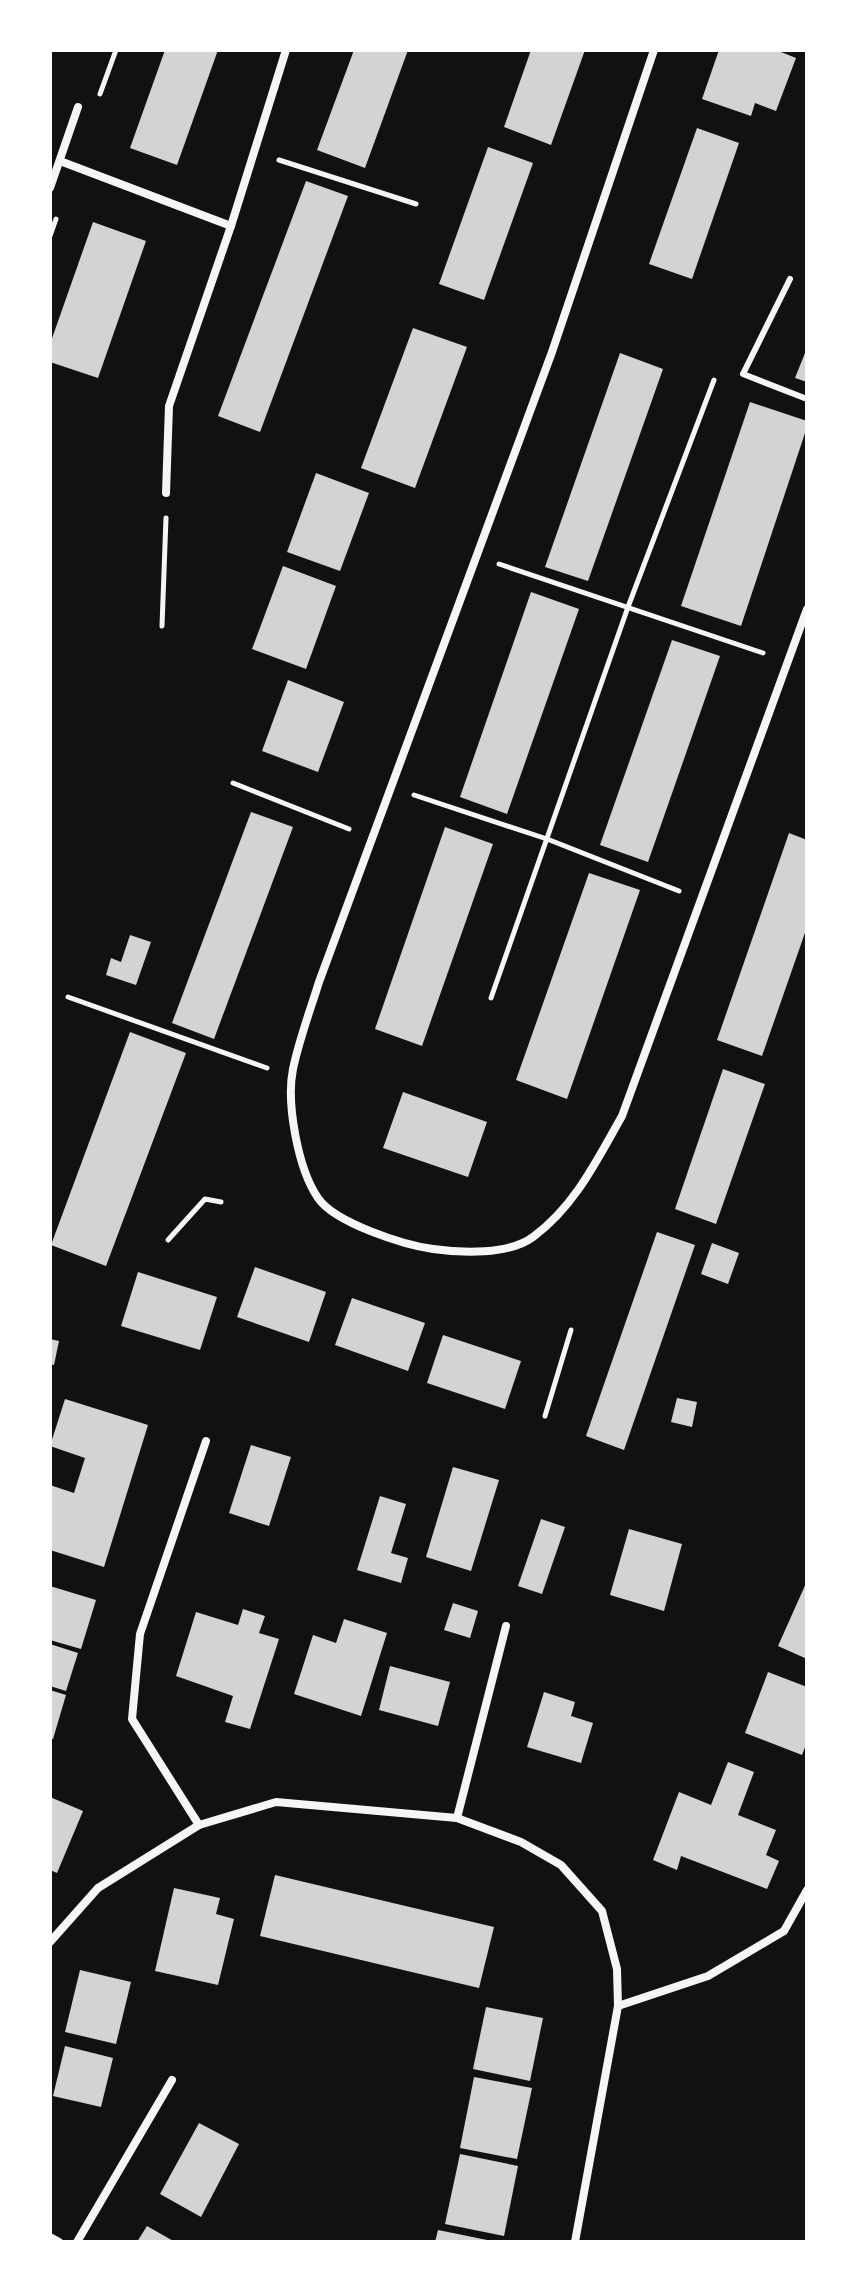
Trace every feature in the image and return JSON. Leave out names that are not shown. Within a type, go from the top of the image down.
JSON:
[{"type":"street","points":[[166,493],[169,406],[231,226],[286,50]]},
{"type":"street","points":[[654,50],[552,352],[319,982],[292,1070],[289,1104],[293,1131],[318,1199],[362,1228],[409,1245],[471,1255],[531,1239],[579,1192],[622,1116],[807,609]]},
{"type":"street","points":[[50,188],[78,107]]},
{"type":"street","points":[[60,161],[231,226]]},
{"type":"street","points":[[199,1825],[132,1719],[140,1634],[206,1441]]},
{"type":"street","points":[[457,1818],[506,1626]]},
{"type":"street","points":[[52,1937],[98,1888],[199,1825],[276,1802],[457,1818],[521,1842],[561,1865],[602,1911],[617,1969],[618,2006],[575,2242]]},
{"type":"street","points":[[618,2006],[708,1976],[784,1931],[807,1890]]},
{"type":"street","points":[[77,2242],[172,2080]]},
{"type":"street","points":[[50,2237],[59,2242]]},
{"type":"lane","points":[[790,279],[743,374],[807,399]]},
{"type":"path","points":[[98,98],[116,50]]},
{"type":"path","points":[[255,152],[416,204]]},
{"type":"path","points":[[50,236],[56,219]]},
{"type":"path","points":[[491,998],[628,607],[714,380]]},
{"type":"path","points":[[162,626],[166,493]]},
{"type":"path","points":[[476,556],[788,662]]},
{"type":"path","points":[[233,783],[353,831]]},
{"type":"path","points":[[391,787],[547,839],[703,900]]},
{"type":"path","points":[[68,997],[268,1069]]},
{"type":"path","points":[[168,1240],[205,1199],[221,1202]]},
{"type":"path","points":[[545,1416],[571,1330]]},
{"type":"building","points":[[165,50],[218,50],[177,165],[130,148]]},
{"type":"building","points":[[354,50],[408,50],[365,168],[317,150]]},
{"type":"building","points":[[531,50],[585,50],[551,145],[504,127]]},
{"type":"building","points":[[719,50],[776,50],[796,58],[776,111],[755,103],[751,116],[702,99]]},
{"type":"building","points":[[697,128],[739,143],[692,279],[649,264]]},
{"type":"building","points":[[488,147],[533,163],[484,300],[439,284]]},
{"type":"building","points":[[306,181],[348,196],[260,432],[218,416]]},
{"type":"building","points":[[93,222],[146,241],[98,378],[50,362],[50,344]]},
{"type":"building","points":[[413,328],[467,347],[415,488],[361,468]]},
{"type":"building","points":[[807,348],[807,382],[795,378]]},
{"type":"building","points":[[620,353],[663,369],[588,581],[545,567]]},
{"type":"building","points":[[750,402],[807,421],[807,427],[741,626],[681,606]]},
{"type":"building","points":[[316,473],[369,493],[340,571],[287,552]]},
{"type":"building","points":[[283,566],[336,586],[306,669],[252,649]]},
{"type":"building","points":[[531,592],[579,609],[507,814],[460,797]]},
{"type":"building","points":[[672,640],[720,656],[648,862],[600,845]]},
{"type":"building","points":[[288,680],[344,702],[318,772],[262,751]]},
{"type":"building","points":[[251,812],[293,827],[214,1039],[172,1023]]},
{"type":"building","points":[[445,827],[493,844],[422,1046],[375,1029]]},
{"type":"building","points":[[789,833],[807,840],[807,927],[762,1056],[717,1040]]},
{"type":"building","points":[[589,873],[640,890],[567,1099],[516,1080]]},
{"type":"building","points":[[130,935],[151,942],[136,985],[106,975],[111,958],[121,962]]},
{"type":"building","points":[[130,1032],[186,1053],[106,1266],[51,1245]]},
{"type":"building","points":[[723,1069],[765,1084],[716,1224],[675,1209]]},
{"type":"building","points":[[403,1092],[487,1122],[468,1177],[383,1148]]},
{"type":"building","points":[[657,1232],[695,1245],[624,1450],[586,1436]]},
{"type":"building","points":[[712,1243],[739,1253],[728,1284],[701,1274]]},
{"type":"building","points":[[255,1267],[326,1292],[309,1342],[237,1317]]},
{"type":"building","points":[[138,1272],[217,1297],[200,1350],[121,1326]]},
{"type":"building","points":[[352,1298],[425,1323],[408,1371],[335,1345]]},
{"type":"building","points":[[443,1335],[521,1361],[505,1409],[427,1383]]},
{"type":"building","points":[[50,1339],[59,1341],[54,1365],[50,1364]]},
{"type":"building","points":[[677,1398],[697,1402],[692,1427],[671,1422]]},
{"type":"building","points":[[65,1399],[148,1425],[104,1567],[50,1550],[50,1485],[74,1493],[85,1458],[50,1446]]},
{"type":"building","points":[[251,1445],[291,1457],[269,1526],[229,1513]]},
{"type":"building","points":[[453,1467],[499,1480],[471,1571],[426,1557]]},
{"type":"building","points":[[380,1496],[406,1504],[391,1553],[408,1558],[401,1583],[357,1570]]},
{"type":"building","points":[[541,1519],[565,1527],[542,1594],[518,1586]]},
{"type":"building","points":[[629,1529],[682,1544],[664,1611],[610,1595]]},
{"type":"building","points":[[807,1581],[807,1659],[778,1646]]},
{"type":"building","points":[[50,1586],[96,1600],[81,1649],[50,1640]]},
{"type":"building","points":[[453,1603],[478,1611],[470,1638],[444,1630]]},
{"type":"building","points":[[243,1609],[265,1616],[259,1633],[279,1639],[250,1729],[225,1722],[233,1696],[176,1676],[196,1612],[238,1625]]},
{"type":"building","points":[[344,1619],[387,1633],[361,1716],[294,1694],[313,1635],[336,1643]]},
{"type":"building","points":[[50,1644],[78,1653],[66,1691],[50,1686]]},
{"type":"building","points":[[390,1666],[450,1682],[438,1726],[379,1710]]},
{"type":"building","points":[[768,1672],[807,1687],[807,1742],[802,1755],[745,1733]]},
{"type":"building","points":[[50,1690],[66,1695],[53,1739],[50,1738]]},
{"type":"building","points":[[544,1692],[575,1702],[571,1716],[593,1723],[581,1763],[527,1747]]},
{"type":"building","points":[[728,1762],[754,1772],[738,1815],[776,1830],[766,1855],[779,1861],[767,1889],[681,1856],[677,1870],[653,1860],[679,1792],[711,1805]]},
{"type":"building","points":[[50,1797],[83,1811],[57,1873],[50,1870]]},
{"type":"building","points":[[275,1875],[494,1927],[479,1988],[260,1936]]},
{"type":"building","points":[[174,1888],[220,1898],[216,1914],[234,1919],[218,1985],[155,1971]]},
{"type":"building","points":[[80,1970],[131,1982],[116,2044],[65,2032]]},
{"type":"building","points":[[486,2007],[543,2018],[530,2081],[473,2069]]},
{"type":"building","points":[[65,2046],[113,2058],[101,2107],[53,2096]]},
{"type":"building","points":[[474,2077],[532,2088],[517,2159],[460,2148]]},
{"type":"building","points":[[199,2123],[239,2144],[201,2217],[160,2194]]},
{"type":"building","points":[[460,2154],[518,2166],[504,2236],[445,2224]]},
{"type":"building","points":[[147,2226],[175,2242],[137,2242]]},
{"type":"building","points":[[438,2230],[492,2241],[492,2242],[435,2242]]}]
